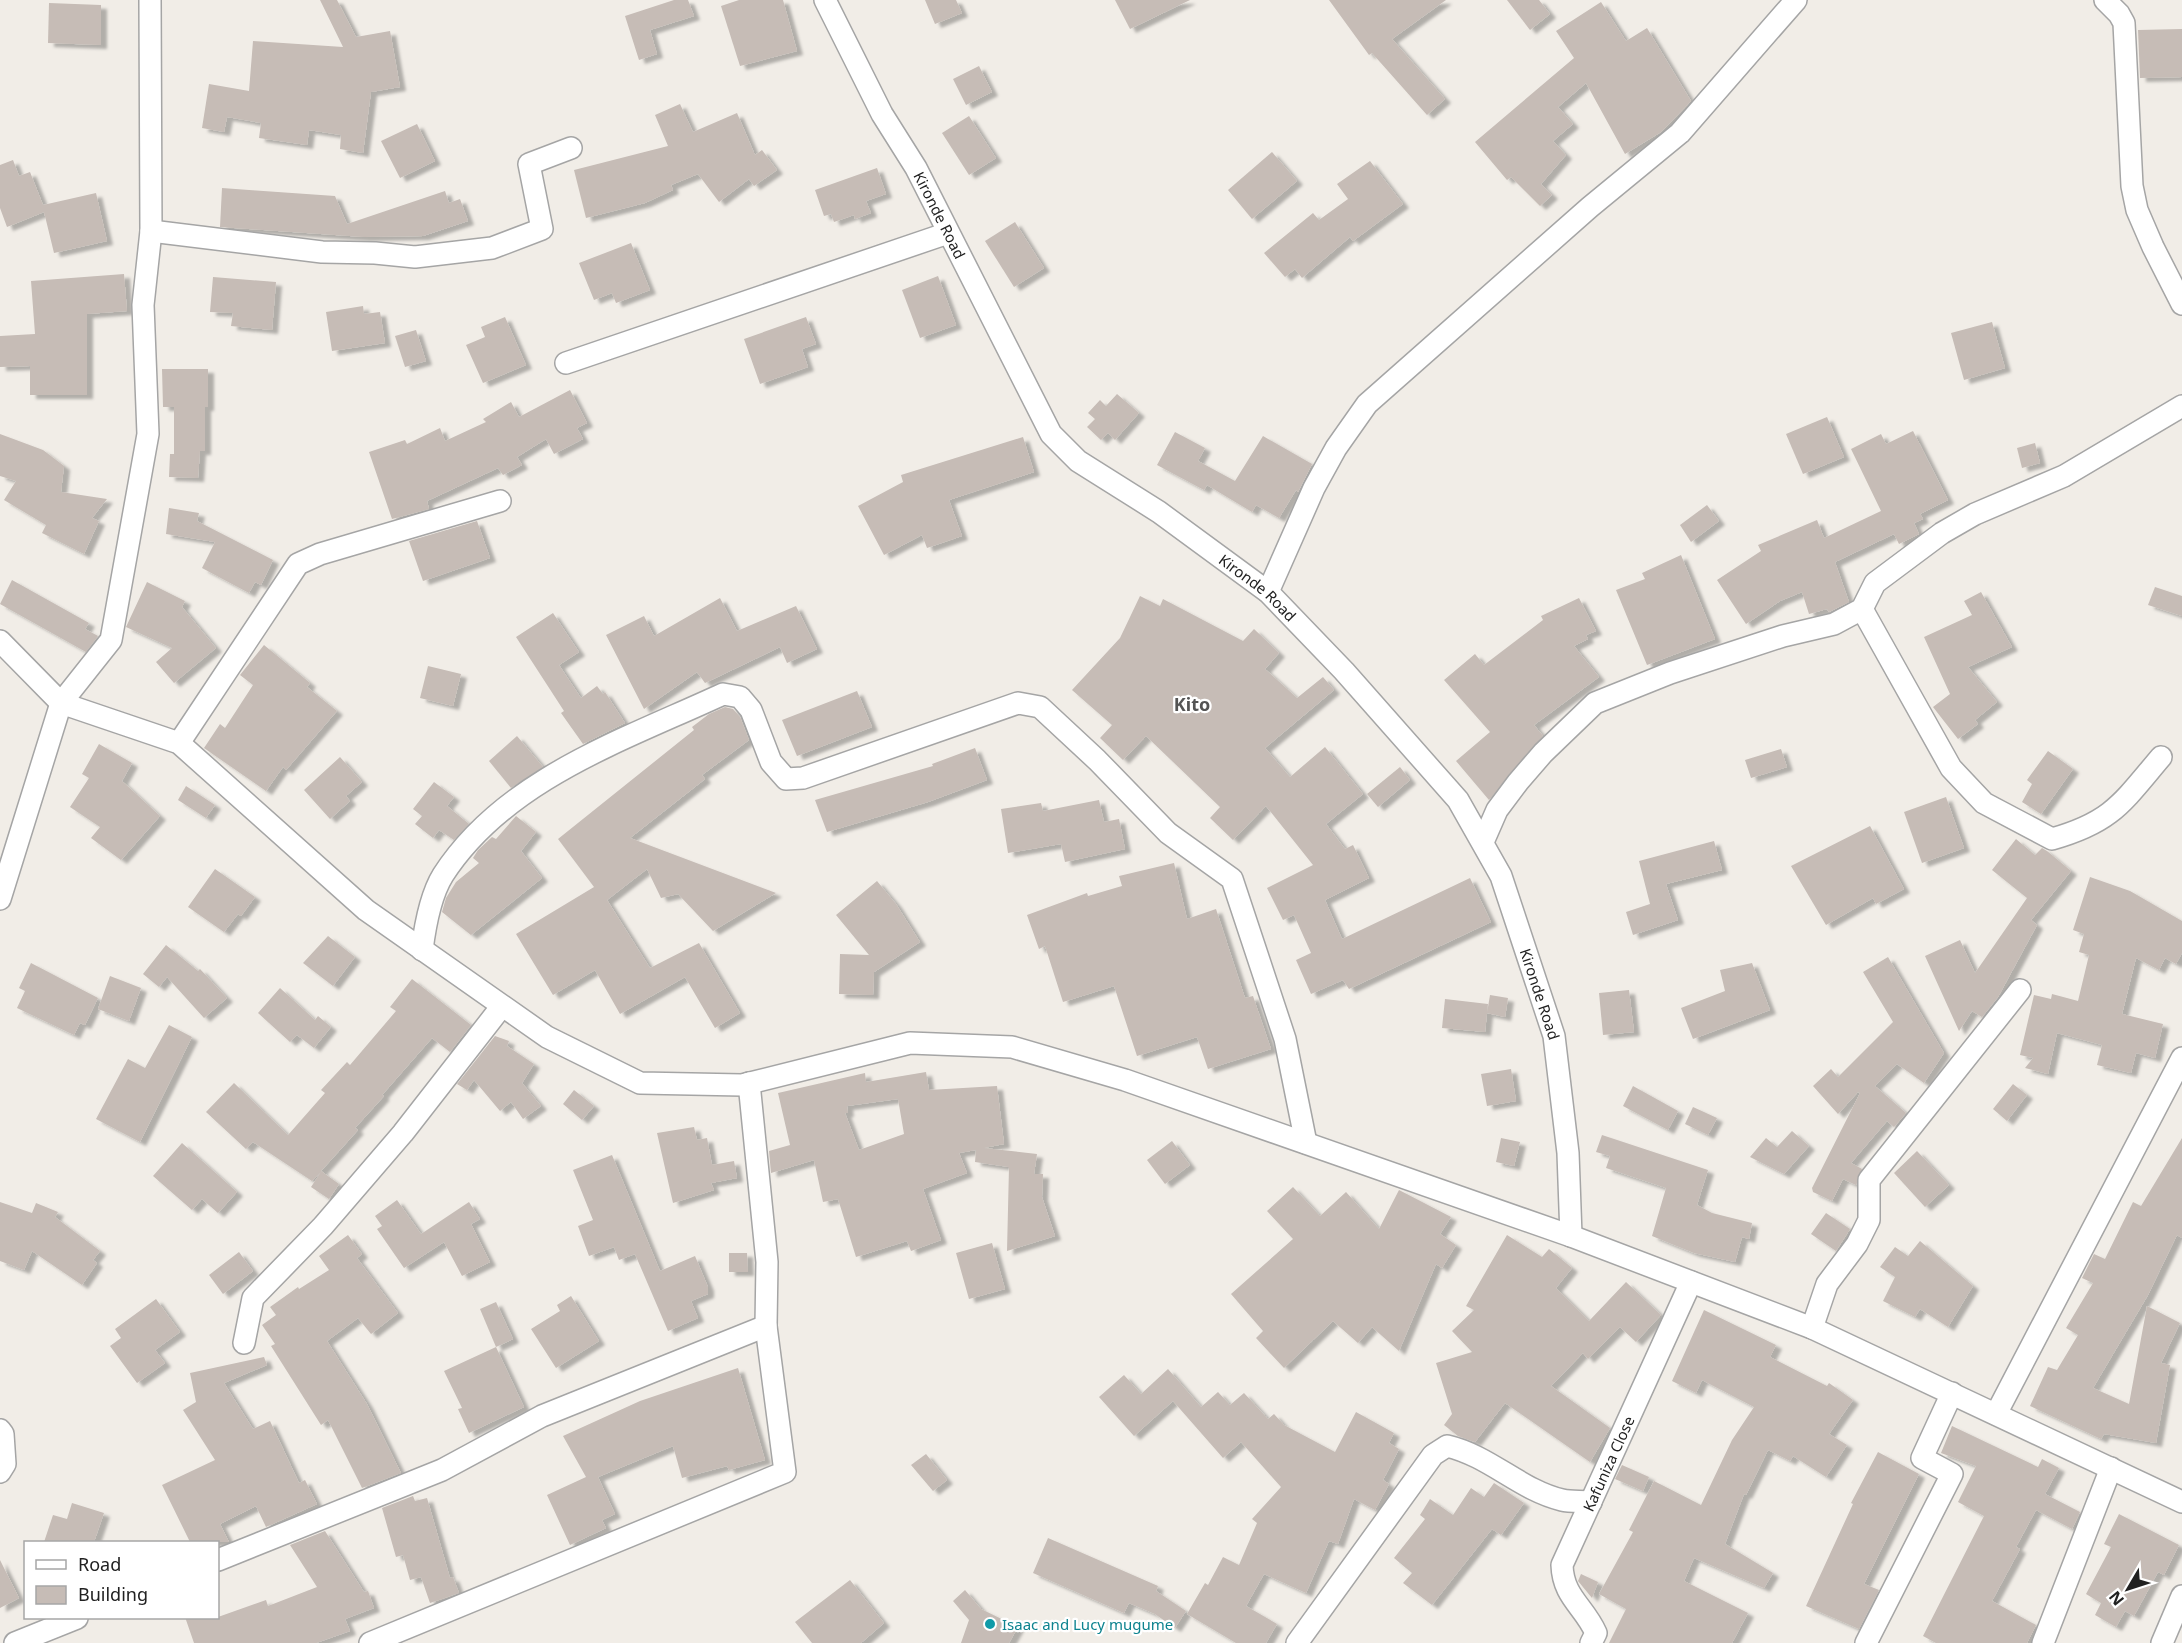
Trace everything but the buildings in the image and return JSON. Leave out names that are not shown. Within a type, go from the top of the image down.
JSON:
[{"type":"street","points":[[0,899],[62,703],[111,640],[148,434],[143,305],[150,231],[150,0]]},
{"type":"street","name":"Kironde Road","points":[[825,0],[882,114],[916,168],[1051,434],[1078,461],[1159,512],[1268,592],[1344,671],[1458,800],[1501,876],[1554,1036],[1568,1153],[1571,1236]]},
{"type":"street","points":[[1268,592],[1314,488],[1336,448],[1366,404],[1590,207],[1680,133],[1796,0]]},
{"type":"street","points":[[2105,0],[2119,14],[2124,23],[2128,153],[2137,210],[2182,304]]},
{"type":"street","points":[[150,231],[322,252],[375,253],[416,257],[492,248],[542,229],[529,164],[571,148]]},
{"type":"street","points":[[566,363],[948,233]]},
{"type":"street","points":[[1483,842],[1497,810],[1518,782],[1549,746],[1595,703],[1670,673],[1783,636],[1834,624],[1863,609],[1875,583],[1942,533],[1975,514],[2033,491],[2073,471],[2182,406]]},
{"type":"street","points":[[179,743],[298,564],[320,554],[500,501]]},
{"type":"street","points":[[1863,609],[1951,768],[1984,803],[2018,823],[2052,839],[2084,830],[2114,812],[2161,757]]},
{"type":"street","points":[[0,640],[62,703],[179,743],[366,910],[547,1037],[640,1083],[749,1083],[910,1042],[1012,1047],[1125,1080],[1571,1236],[1812,1328],[2182,1502]]},
{"type":"street","points":[[422,950],[426,921],[442,877],[473,838],[506,806],[542,781],[598,752],[723,694],[740,697],[751,710],[771,762],[786,779],[803,778],[1018,703],[1040,707],[1097,760],[1168,833],[1232,879],[1285,1039],[1306,1143]]},
{"type":"street","points":[[1812,1328],[1827,1284],[1857,1244],[1869,1220],[1869,1180],[2020,990]]},
{"type":"street","points":[[244,1343],[253,1298],[323,1226],[388,1150],[502,1006]]},
{"type":"street","points":[[1996,1414],[2182,1058]]},
{"type":"street","points":[[370,1643],[785,1472],[766,1326],[768,1262],[749,1083]]},
{"type":"street","name":"Kafuniza Close","points":[[1591,1643],[1596,1633],[1588,1615],[1571,1600],[1563,1580],[1562,1565],[1691,1282]]},
{"type":"street","points":[[219,1560],[442,1470],[542,1416],[766,1326]]},
{"type":"street","points":[[1866,1643],[1952,1474],[1922,1458],[1952,1393]]},
{"type":"street","points":[[0,1430],[3,1434],[5,1464],[0,1472]]},
{"type":"street","points":[[1297,1643],[1433,1455],[1447,1446],[1483,1458],[1536,1490],[1563,1500],[1590,1502]]},
{"type":"street","points":[[2043,1643],[2112,1468]]},
{"type":"street","points":[[2162,1643],[2182,1596]]},
{"type":"street","points":[[15,1643],[72,1619]]},
{"type":"place","name":"Isaac and Lucy mugume","points":[[990,1624]]},
{"type":"district","name":"Kito","points":[[1192,704]]}]
